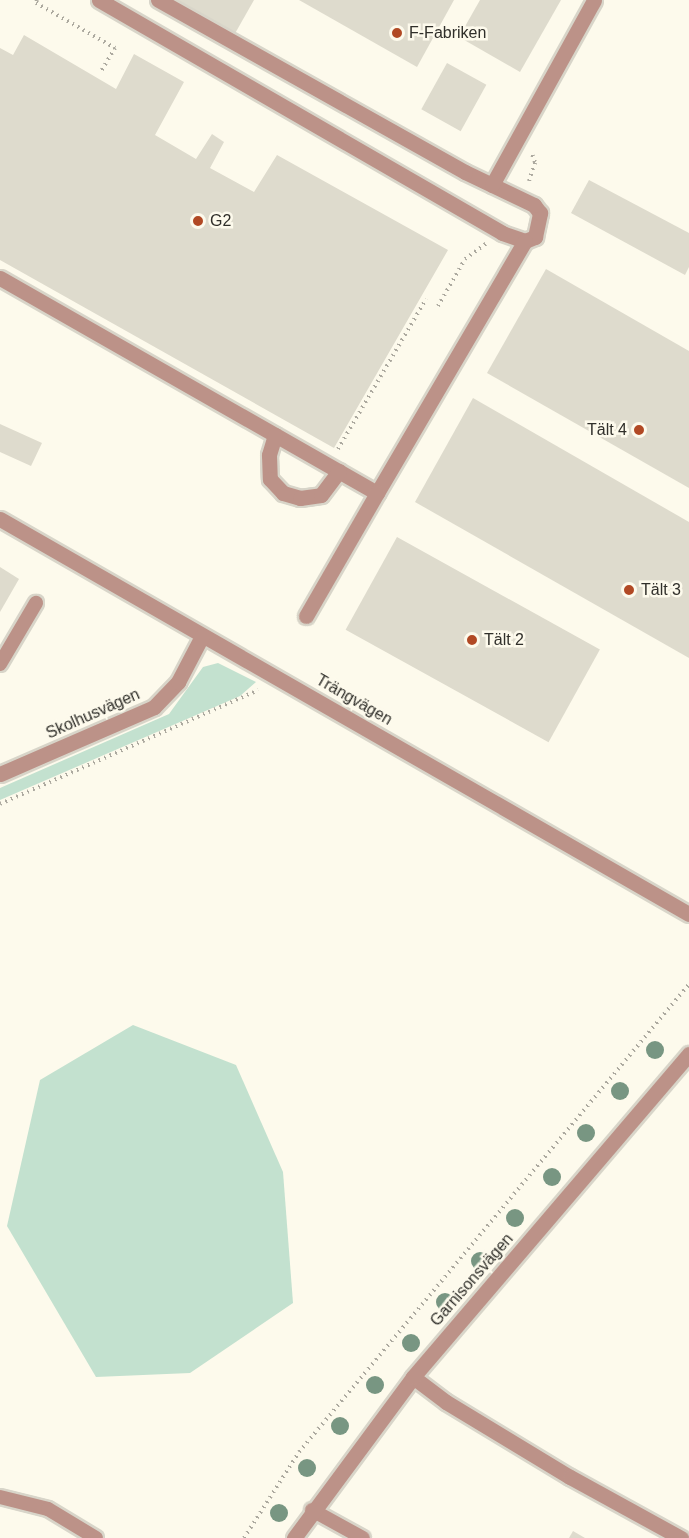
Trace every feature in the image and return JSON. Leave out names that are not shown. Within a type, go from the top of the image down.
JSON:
[{"type":"street","points":[[99,0],[502,233],[525,241]]},
{"type":"street","points":[[158,0],[492,185],[534,205],[540,213],[535,237],[525,241],[306,616]]},
{"type":"street","points":[[492,185],[594,0]]},
{"type":"street","points":[[0,278],[377,493]]},
{"type":"street","points":[[275,435],[269,455],[270,479],[284,493],[300,498],[321,495],[339,471]]},
{"type":"street","name":"Trängvägen","points":[[0,519],[689,914]]},
{"type":"street","name":"Skolhusvägen","points":[[0,774],[153,707],[178,682],[202,636]]},
{"type":"street","name":"Garnisonsvägen","points":[[294,1538],[312,1510],[413,1377],[689,1054]]},
{"type":"street","points":[[413,1377],[446,1402],[551,1466],[681,1538]]},
{"type":"lane","points":[[0,664],[36,603]]},
{"type":"lane","points":[[0,1497],[48,1509],[96,1538]]},
{"type":"lane","points":[[312,1510],[363,1538]]},
{"type":"path","points":[[37,0],[36,3],[115,48],[102,70]]},
{"type":"path","points":[[352,427],[426,299]]},
{"type":"path","points":[[0,804],[257,691],[270,672]]},
{"type":"path","points":[[244,1538],[299,1452],[689,984]]},
{"type":"green space","points":[[218,663],[256,682],[240,696],[0,800],[0,788],[169,714],[203,667]]},
{"type":"green space","points":[[133,1025],[236,1065],[283,1172],[293,1303],[190,1373],[96,1377],[7,1226],[40,1080]]},
{"type":"building","points":[[167,0],[254,0],[233,37]]},
{"type":"building","name":"F-Fabriken","points":[[299,0],[454,0],[417,67]]},
{"type":"building","name":"F-Fabriken","points":[[480,0],[561,0],[520,72],[459,37]]},
{"type":"building","name":"G2","points":[[24,35],[116,89],[134,54],[184,82],[155,135],[196,159],[212,134],[224,142],[210,168],[254,192],[277,155],[448,250],[334,448],[0,260],[0,48],[13,55]]},
{"type":"building","points":[[447,63],[486,85],[461,131],[421,109]]},
{"type":"building","points":[[589,180],[689,233],[689,267],[685,275],[571,213]]},
{"type":"building","name":"Tält 4","points":[[546,269],[689,351],[689,488],[487,373]]},
{"type":"building","name":"Tält 3","points":[[473,398],[689,522],[689,658],[415,502]]},
{"type":"building","points":[[0,424],[42,443],[31,466],[0,452]]},
{"type":"building","name":"Tält 2","points":[[397,537],[600,649],[549,742],[346,630]]},
{"type":"building","points":[[0,567],[19,579],[0,612]]},
{"type":"building","points":[[573,1531],[585,1538],[569,1538]]},
{"type":"place","name":"F-Fabriken","points":[[397,33]]},
{"type":"place","name":"G2","points":[[198,221]]},
{"type":"place","name":"Tält 4","points":[[639,430]]},
{"type":"place","name":"Tält 3","points":[[629,590]]},
{"type":"place","name":"Tält 2","points":[[472,640]]}]
